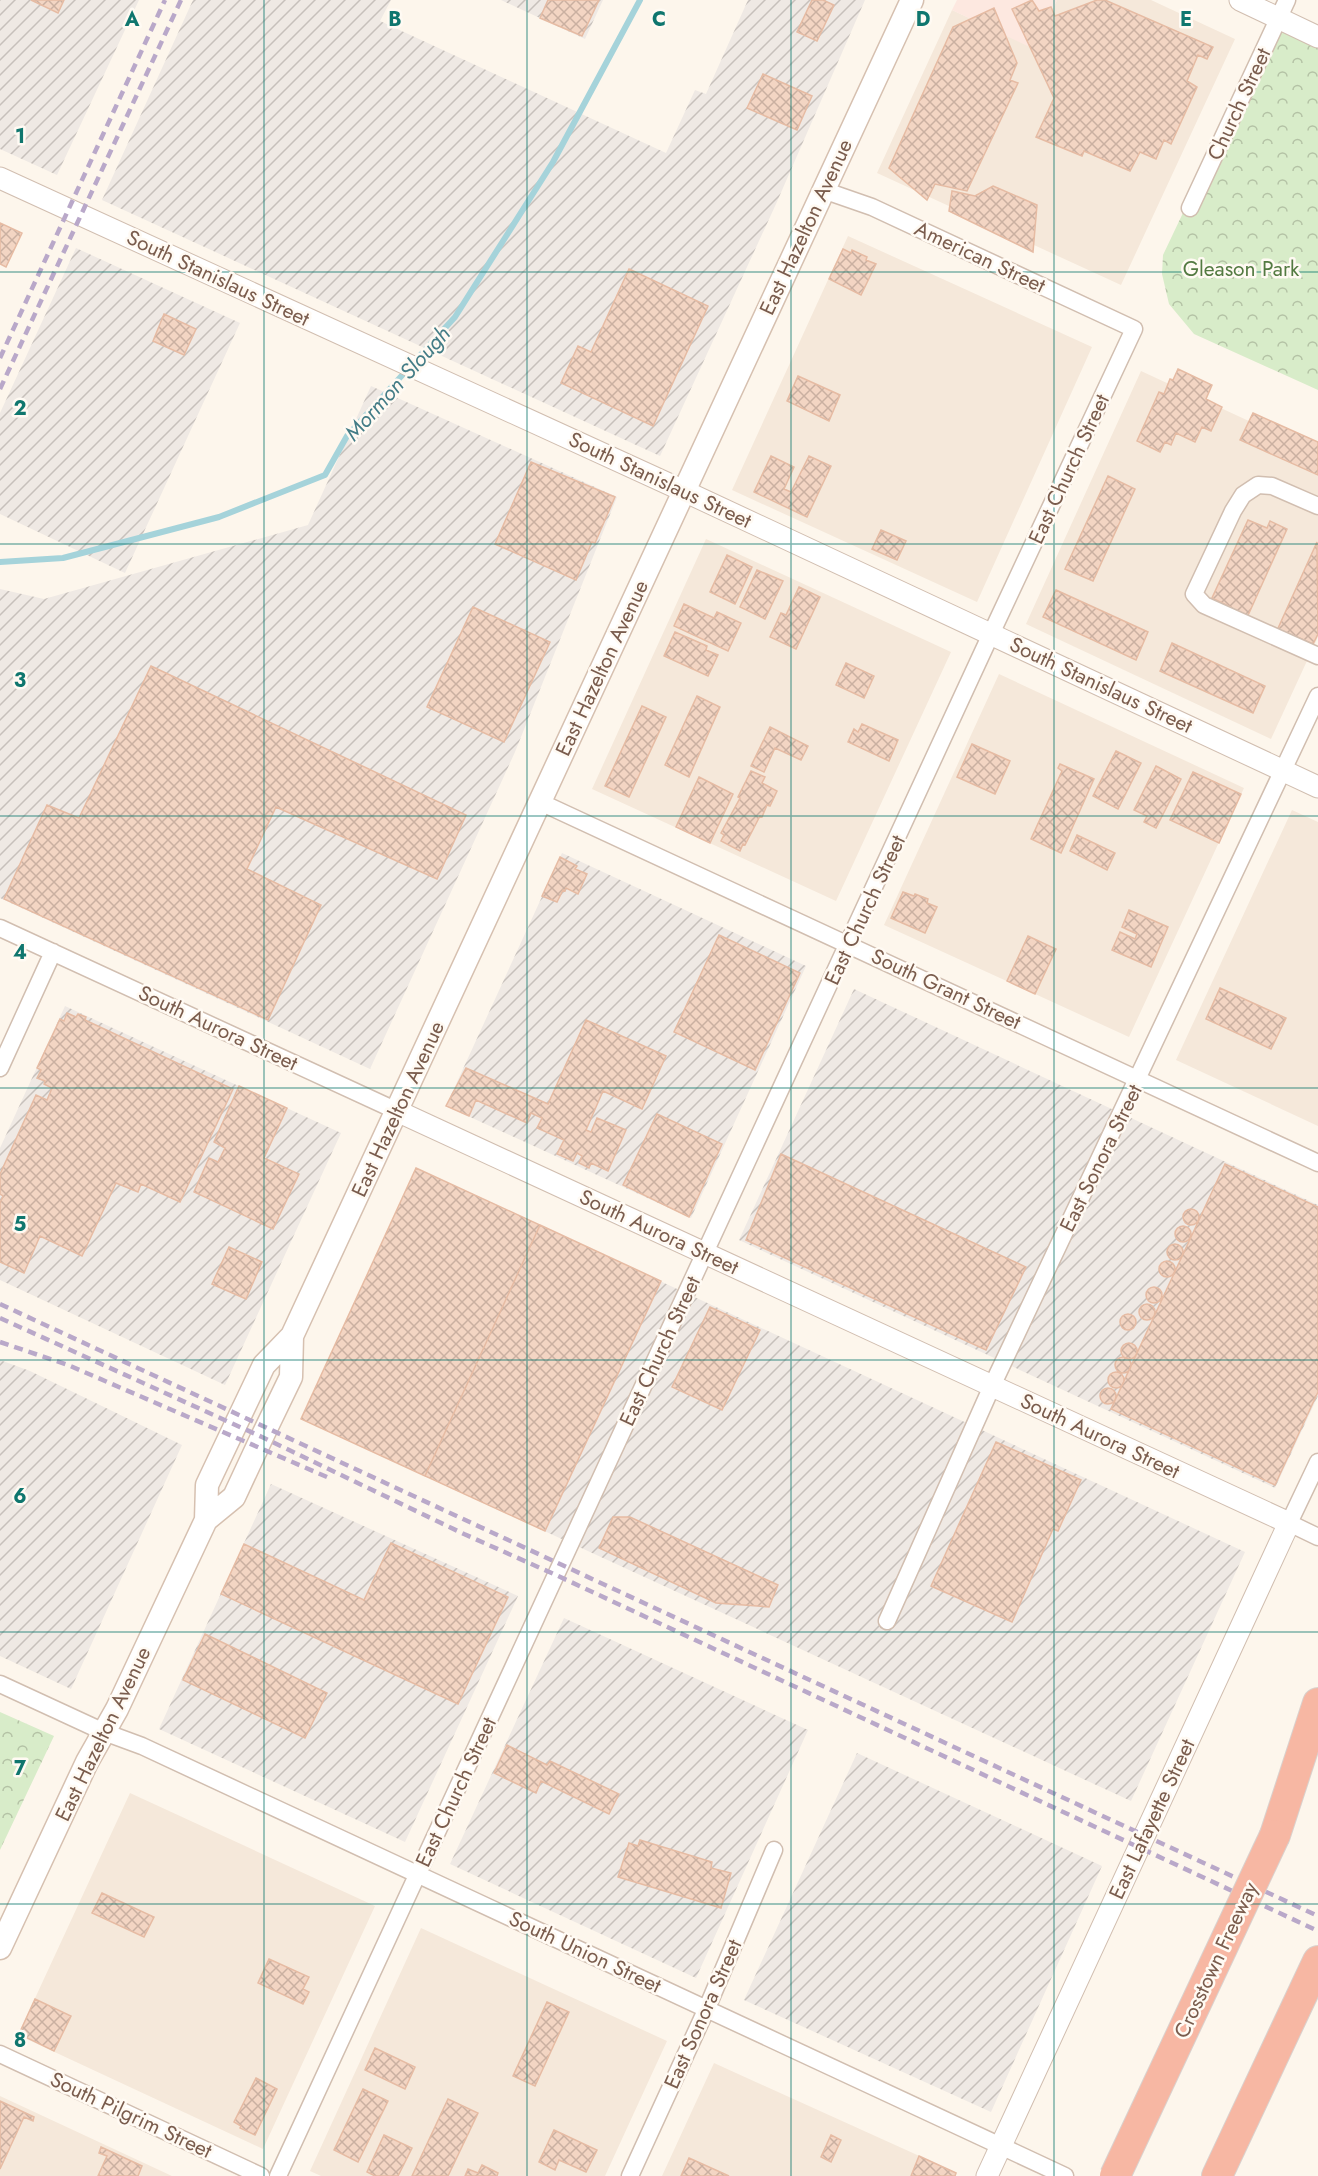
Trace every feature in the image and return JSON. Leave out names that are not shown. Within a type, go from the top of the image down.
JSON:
[{"type":"highway","points":[[1275,1835],[1318,1703]]},
{"type":"highway","name":"Crosstown Freeway","points":[[1115,2176],[1318,1745]]},
{"type":"highway","points":[[1217,2176],[1318,1961]]},
{"type":"main road","name":"East Hazelton Avenue","points":[[0,1948],[87,1762],[117,1709],[206,1520],[234,1497],[291,1377],[292,1336],[912,0]]},
{"type":"street","points":[[1240,0],[1283,9],[1318,37]]},
{"type":"street","name":"Church Street","points":[[1190,208],[1283,9]]},
{"type":"street","name":"South Stanislaus Street","points":[[0,178],[684,491],[1318,787]]},
{"type":"street","name":"American Street","points":[[823,190],[872,207],[1134,329]]},
{"type":"street","name":"East Church Street","points":[[278,2176],[1134,329]]},
{"type":"street","points":[[1318,506],[1272,486],[1258,485],[1243,495],[1233,511],[1194,594],[1204,605],[1318,656]]},
{"type":"street","name":"East Sonora Street","points":[[887,1621],[992,1386],[1318,696]]},
{"type":"street","name":"South Grant Street","points":[[540,802],[1318,1163]]},
{"type":"street","name":"South Aurora Street","points":[[0,928],[1318,1537]]},
{"type":"street","points":[[0,1068],[53,952]]},
{"type":"street","name":"East Lafayette Street","points":[[987,2176],[1318,1462]]},
{"type":"street","name":"South Union Street","points":[[0,1684],[104,1732],[142,1746],[1065,2176]]},
{"type":"street","name":"East Sonora Street","points":[[630,2176],[707,2008],[774,1850]]},
{"type":"street","name":"South Pilgrim Street","points":[[0,2054],[261,2176]]},
{"type":"shaded area","points":[[0,0],[139,0],[57,175],[0,149]]},
{"type":"shaded area","points":[[193,0],[391,0],[380,21],[666,153],[695,90],[706,94],[748,0],[865,0],[776,204],[660,456],[102,200]]},
{"type":"shaded area","points":[[501,0],[603,0],[585,39]]},
{"type":"shaded area","points":[[957,0],[1057,0],[1034,49],[952,10]]},
{"type":"shaded area","points":[[1057,0],[1151,0],[1235,39],[1121,285],[877,173],[952,10],[1034,48]]},
{"type":"shaded area","points":[[848,236],[1092,347],[977,602],[732,490]]},
{"type":"shaded area","points":[[76,248],[240,323],[125,573],[0,514],[0,413]]},
{"type":"shaded area","points":[[1141,371],[1318,453],[1318,637],[1271,739],[1026,624]]},
{"type":"shaded area","points":[[371,386],[617,497],[515,752],[370,1069],[0,898],[0,589],[44,599],[308,525]]},
{"type":"shaded area","points":[[706,539],[951,652],[836,901],[592,789]]},
{"type":"shaded area","points":[[999,674],[1244,788],[1129,1037],[884,925]]},
{"type":"shaded area","points":[[1292,810],[1318,822],[1318,1126],[1176,1060]]},
{"type":"shaded area","points":[[562,853],[806,966],[691,1218],[446,1106]]},
{"type":"shaded area","points":[[854,989],[1318,1205],[1318,1396],[1275,1488],[739,1240]]},
{"type":"shaded area","points":[[65,1006],[341,1133],[225,1385],[0,1280],[0,1148]]},
{"type":"shaded area","points":[[416,1168],[1245,1552],[1131,1801],[301,1419]]},
{"type":"shaded area","points":[[0,1360],[30,1371],[182,1445],[71,1689],[0,1656]]},
{"type":"shaded area","points":[[271,1484],[518,1596],[405,1842],[159,1729]]},
{"type":"shaded area","points":[[564,1618],[808,1730],[696,1978],[450,1864]]},
{"type":"shaded area","points":[[857,1753],[1102,1866],[991,2112],[744,2000]]},
{"type":"shaded area","points":[[130,1793],[375,1906],[263,2149],[18,2035]]},
{"type":"shaded area","points":[[421,1928],[667,2041],[605,2176],[321,2176],[310,2171]]},
{"type":"shaded area","points":[[714,2063],[957,2173],[955,2176],[662,2176]]},
{"type":"shaded area","points":[[0,2096],[172,2176],[0,2176]]},
{"type":"green space","name":"Gleason Park","points":[[1276,17],[1318,37],[1318,390],[1194,334],[1169,304],[1162,274],[1163,255]]},
{"type":"green space","points":[[0,1712],[54,1736],[0,1850]]},
{"type":"building","points":[[31,0],[64,0],[58,13]]},
{"type":"building","points":[[548,0],[599,0],[582,36],[540,18]]},
{"type":"building","points":[[812,0],[823,0],[834,5],[817,41],[797,32]]},
{"type":"building","points":[[1032,0],[1039,11],[1051,7],[1055,16],[1097,0],[1105,0],[1213,47],[1207,59],[1198,55],[1187,81],[1197,87],[1171,144],[1164,140],[1156,159],[1140,152],[1130,171],[1084,151],[1082,156],[1036,137],[1054,98],[1012,9]]},
{"type":"building","points":[[994,8],[1017,63],[1010,80],[1018,83],[967,191],[935,184],[927,200],[889,168],[953,27]]},
{"type":"building","points":[[763,74],[812,96],[797,130],[747,108]]},
{"type":"building","points":[[993,186],[1037,205],[1033,252],[949,211],[952,191],[975,196]]},
{"type":"building","points":[[0,223],[22,233],[6,267],[0,264]]},
{"type":"building","points":[[843,249],[851,253],[852,250],[876,264],[861,295],[829,279]]},
{"type":"building","points":[[629,269],[708,306],[653,426],[561,383],[578,346],[591,352]]},
{"type":"building","points":[[164,314],[196,329],[184,355],[153,341]]},
{"type":"building","points":[[1178,369],[1212,385],[1206,399],[1222,407],[1211,431],[1202,427],[1195,442],[1176,433],[1171,445],[1165,442],[1160,452],[1137,441],[1159,392],[1164,394],[1170,379],[1173,380]]},
{"type":"building","points":[[798,376],[840,395],[829,421],[787,401]]},
{"type":"building","points":[[1253,413],[1318,442],[1318,475],[1240,440]]},
{"type":"building","points":[[771,456],[794,467],[784,489],[791,492],[809,456],[831,466],[807,517],[754,492]]},
{"type":"building","points":[[531,462],[615,497],[576,580],[495,544]]},
{"type":"building","points":[[1108,476],[1135,489],[1093,581],[1065,569]]},
{"type":"building","points":[[1248,520],[1267,528],[1270,521],[1287,529],[1245,622],[1228,614],[1231,607],[1212,598]]},
{"type":"building","points":[[881,530],[906,541],[897,560],[872,549]]},
{"type":"building","points":[[1317,542],[1318,634],[1313,644],[1295,636],[1291,643],[1275,635]]},
{"type":"building","points":[[727,555],[752,567],[735,604],[710,592]]},
{"type":"building","points":[[757,570],[783,581],[765,619],[740,607]]},
{"type":"building","points":[[799,587],[820,597],[796,649],[770,637],[781,613],[786,615]]},
{"type":"building","points":[[1056,590],[1148,632],[1136,660],[1043,617]]},
{"type":"building","points":[[684,604],[714,618],[717,612],[741,623],[728,651],[674,626]]},
{"type":"building","points":[[473,607],[550,642],[504,742],[427,707]]},
{"type":"building","points":[[675,632],[707,646],[706,650],[718,655],[708,676],[664,656]]},
{"type":"building","points":[[1172,643],[1265,686],[1253,713],[1160,671]]},
{"type":"building","points":[[846,663],[874,676],[864,698],[836,685]]},
{"type":"building","points":[[151,666],[466,815],[437,879],[276,807],[247,869],[321,905],[268,1020],[4,899],[47,805],[79,818]]},
{"type":"building","points":[[697,696],[720,707],[689,777],[665,765]]},
{"type":"building","points":[[642,706],[666,717],[629,797],[605,786]]},
{"type":"building","points":[[862,724],[898,740],[889,761],[848,742],[854,729],[858,732]]},
{"type":"building","points":[[770,727],[808,746],[801,760],[775,748],[764,772],[751,766]]},
{"type":"building","points":[[972,744],[1010,761],[995,794],[957,777]]},
{"type":"building","points":[[1116,751],[1141,763],[1118,809],[1093,796]]},
{"type":"building","points":[[1060,764],[1094,779],[1061,853],[1031,839],[1062,771],[1058,768]]},
{"type":"building","points":[[1156,766],[1181,779],[1156,828],[1144,822],[1147,816],[1134,810]]},
{"type":"building","points":[[751,771],[765,777],[762,783],[777,791],[770,806],[767,805],[740,851],[721,841],[724,835],[721,833],[740,798],[738,797]]},
{"type":"building","points":[[1193,772],[1241,794],[1219,843],[1170,820]]},
{"type":"building","points":[[699,777],[733,794],[710,843],[676,827]]},
{"type":"building","points":[[1077,835],[1115,853],[1107,870],[1070,851]]},
{"type":"building","points":[[560,857],[577,866],[575,869],[587,874],[578,894],[566,888],[557,902],[542,896]]},
{"type":"building","points":[[903,892],[928,899],[927,903],[937,907],[925,933],[891,918]]},
{"type":"building","points":[[1129,910],[1168,927],[1151,967],[1112,950],[1120,932],[1135,939],[1137,934],[1122,927]]},
{"type":"building","points":[[719,935],[800,973],[755,1070],[674,1032]]},
{"type":"building","points":[[1028,936],[1056,949],[1035,994],[1007,981]]},
{"type":"building","points":[[1220,988],[1286,1018],[1271,1049],[1206,1019]]},
{"type":"building","points":[[67,1013],[76,1017],[78,1014],[86,1017],[85,1020],[233,1089],[180,1202],[141,1184],[138,1192],[116,1183],[82,1256],[40,1236],[24,1273],[0,1262],[0,1203],[3,1196],[0,1194],[0,1174],[36,1095],[47,1100],[52,1088],[44,1084],[45,1081],[37,1078],[41,1070],[37,1068],[60,1019],[64,1021]]},
{"type":"building","points":[[586,1020],[666,1056],[642,1109],[603,1091],[586,1130],[591,1132],[597,1118],[626,1130],[608,1171],[591,1163],[589,1168],[579,1163],[582,1156],[577,1153],[573,1161],[557,1154],[564,1140],[537,1128],[542,1118],[531,1113],[527,1123],[476,1100],[469,1116],[446,1106],[466,1068],[548,1104]]},
{"type":"building","points":[[239,1086],[287,1108],[264,1158],[299,1174],[273,1229],[194,1192],[209,1158],[218,1162],[225,1148],[214,1142]]},
{"type":"building","points":[[657,1114],[722,1144],[689,1217],[623,1185]]},
{"type":"building","points":[[781,1154],[1026,1267],[986,1350],[746,1240]]},
{"type":"building","points":[[1225,1164],[1318,1207],[1318,1392],[1275,1485],[1111,1409]]},
{"type":"building","points":[[416,1168],[540,1225],[425,1476],[301,1419]]},
{"type":"building","points":[[1191,1209],[1199,1217],[1191,1225],[1183,1217]]},
{"type":"building","points":[[540,1225],[661,1281],[545,1531],[425,1476]]},
{"type":"building","points":[[1183,1226],[1191,1234],[1183,1242],[1175,1234]]},
{"type":"building","points":[[1175,1244],[1183,1252],[1175,1260],[1167,1252]]},
{"type":"building","points":[[229,1247],[262,1262],[246,1299],[212,1284]]},
{"type":"building","points":[[1167,1261],[1175,1269],[1167,1277],[1159,1269]]},
{"type":"building","points":[[1154,1287],[1162,1295],[1154,1303],[1146,1295]]},
{"type":"building","points":[[1147,1304],[1155,1312],[1147,1320],[1139,1312]]},
{"type":"building","points":[[710,1307],[760,1330],[722,1410],[672,1387]]},
{"type":"building","points":[[1128,1314],[1134,1316],[1136,1322],[1134,1328],[1128,1330],[1122,1328],[1120,1322],[1122,1316]]},
{"type":"building","points":[[1129,1343],[1137,1351],[1129,1359],[1121,1351]]},
{"type":"building","points":[[1123,1357],[1131,1365],[1123,1373],[1115,1365]]},
{"type":"building","points":[[1116,1372],[1124,1380],[1116,1388],[1108,1380]]},
{"type":"building","points":[[1108,1388],[1116,1396],[1108,1404],[1100,1396]]},
{"type":"building","points":[[996,1442],[1081,1480],[1058,1531],[1053,1529],[1012,1622],[931,1586]]},
{"type":"building","points":[[613,1517],[630,1517],[778,1585],[769,1607],[716,1603],[599,1548]]},
{"type":"building","points":[[391,1543],[508,1597],[458,1704],[221,1594],[244,1544],[364,1600]]},
{"type":"building","points":[[205,1634],[327,1693],[305,1738],[183,1680]]},
{"type":"building","points":[[507,1745],[547,1765],[550,1761],[619,1794],[609,1814],[541,1781],[536,1793],[494,1773]]},
{"type":"building","points":[[640,1840],[712,1862],[711,1868],[731,1873],[721,1908],[618,1877],[629,1843],[638,1846]]},
{"type":"building","points":[[102,1893],[154,1917],[144,1937],[92,1913]]},
{"type":"building","points":[[269,1959],[309,1977],[303,1989],[309,1992],[303,2004],[258,1983]]},
{"type":"building","points":[[35,1999],[71,2016],[54,2051],[19,2034]]},
{"type":"building","points":[[547,2002],[569,2012],[535,2086],[513,2076]]},
{"type":"building","points":[[375,2048],[415,2067],[405,2089],[365,2070]]},
{"type":"building","points":[[256,2078],[277,2089],[255,2135],[240,2128],[241,2126],[234,2122]]},
{"type":"building","points":[[363,2089],[388,2101],[358,2162],[334,2150]]},
{"type":"building","points":[[448,2099],[478,2113],[448,2176],[412,2176]]},
{"type":"building","points":[[0,2101],[34,2117],[33,2121],[24,2117],[0,2169]]},
{"type":"building","points":[[554,2130],[597,2150],[586,2172],[559,2160],[555,2170],[539,2162]]},
{"type":"building","points":[[384,2135],[412,2148],[398,2176],[375,2176],[367,2172]]},
{"type":"building","points":[[831,2135],[841,2140],[831,2162],[821,2157]]},
{"type":"building","points":[[101,2147],[142,2166],[138,2176],[98,2176],[107,2156],[99,2153]]},
{"type":"building","points":[[919,2156],[956,2173],[955,2176],[911,2176]]},
{"type":"building","points":[[689,2158],[729,2176],[681,2176]]},
{"type":"building","points":[[482,2165],[498,2173],[497,2176],[465,2176],[468,2169],[478,2173]]},
{"type":"waterway","name":"Mormon Slough","points":[[0,562],[63,558],[219,517],[325,475],[347,436],[455,317],[553,162],[640,0]]},
{"type":"railway","points":[[0,358],[165,0]]},
{"type":"railway","points":[[0,389],[181,0]]},
{"type":"railway","points":[[0,1304],[1318,1916]]},
{"type":"railway","points":[[0,1318],[262,1437],[464,1534],[1318,1931]]},
{"type":"railway","points":[[0,1342],[68,1365],[327,1477]]}]
